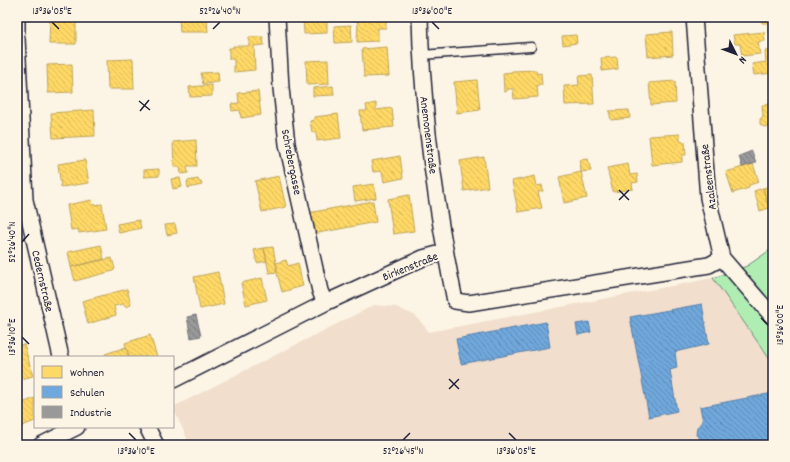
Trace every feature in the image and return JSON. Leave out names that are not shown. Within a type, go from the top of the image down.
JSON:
[{"type":"street","points":[[17,17],[17,30]]},
{"type":"street","name":"Schrebergasse","points":[[277,17],[281,88],[287,144],[320,291],[325,303]]},
{"type":"street","name":"Anemonenstraße","points":[[420,17],[421,55],[427,122],[445,252]]},
{"type":"street","name":"Azaleenstraße","points":[[694,17],[708,198],[722,258],[773,317]]},
{"type":"street","name":"Cedernstraße","points":[[17,38],[25,200],[61,356]]},
{"type":"street","name":"Birkenstraße","points":[[174,379],[325,303],[423,258],[445,252],[456,301],[469,303],[709,265],[722,258]]},
{"type":"street","points":[[41,445],[75,428]]},
{"type":"street","points":[[148,428],[156,445]]},
{"type":"lane","points":[[421,55],[531,46]]},
{"type":"shaded area","points":[[713,278],[773,364],[773,445],[190,445],[174,410],[174,406],[374,305],[396,307],[416,316],[429,332]]},
{"type":"green space","points":[[773,248],[773,364],[713,278],[747,266]]},
{"type":"building: Wohnen","points":[[50,17],[76,17],[76,44],[49,44]]},
{"type":"building: Wohnen","points":[[137,17],[137,20],[97,18]]},
{"type":"building: Wohnen","points":[[179,17],[207,17],[208,32],[180,32]]},
{"type":"building: Wohnen","points":[[303,17],[327,17],[327,33],[304,34]]},
{"type":"building: Wohnen","points":[[356,17],[386,17],[386,28],[378,28],[378,41],[357,42],[358,22],[356,21]]},
{"type":"building: Wohnen","points":[[455,17],[479,17],[480,20],[455,21]]},
{"type":"building: Wohnen","points":[[761,17],[773,17],[773,35],[772,32],[768,32],[768,23],[762,23]]},
{"type":"building: Wohnen","points":[[351,25],[352,42],[335,43],[334,26]]},
{"type":"building: Wohnen","points":[[672,32],[673,55],[648,57],[646,34]]},
{"type":"building: Wohnen","points":[[764,32],[765,41],[758,42],[760,54],[742,56],[740,44],[735,44],[733,35]]},
{"type":"building: Wohnen","points":[[576,35],[577,43],[563,45],[562,36]]},
{"type":"building: Wohnen","points":[[249,37],[263,37],[264,45],[254,46],[255,70],[234,72],[234,59],[229,59],[229,48],[233,48],[233,46],[249,46]]},
{"type":"building: Wohnen","points":[[387,47],[389,76],[364,77],[362,49]]},
{"type":"building: Wohnen","points":[[773,50],[773,73],[754,75],[752,64],[766,62],[765,51]]},
{"type":"building: Wohnen","points":[[617,57],[618,69],[602,71],[601,58]]},
{"type":"building: Wohnen","points":[[133,59],[134,89],[108,89],[107,60]]},
{"type":"building: Wohnen","points":[[328,60],[329,84],[307,85],[306,61]]},
{"type":"building: Wohnen","points":[[72,64],[73,92],[48,93],[47,65]]},
{"type":"building: Wohnen","points":[[536,70],[537,74],[541,73],[542,85],[537,85],[538,97],[514,99],[513,89],[507,89],[507,91],[504,92],[503,73]]},
{"type":"building: Wohnen","points":[[218,72],[219,82],[203,84],[201,73]]},
{"type":"building: Wohnen","points":[[592,75],[594,104],[565,105],[564,86],[579,85],[578,76]]},
{"type":"building: Wohnen","points":[[477,80],[480,110],[457,113],[454,82]]},
{"type":"building: Wohnen","points":[[675,81],[676,103],[651,105],[649,83]]},
{"type":"building: Wohnen","points":[[212,85],[212,96],[190,97],[189,87]]},
{"type":"building: Wohnen","points":[[333,86],[334,95],[313,96],[313,88]]},
{"type":"building: Wohnen","points":[[258,91],[261,115],[241,118],[240,110],[232,111],[231,104],[239,103],[238,93]]},
{"type":"building: Wohnen","points":[[376,103],[376,110],[392,108],[394,127],[362,130],[360,111],[367,111],[366,105]]},
{"type":"building: Wohnen","points":[[773,104],[773,126],[764,127],[760,124],[760,119],[763,116],[762,105]]},
{"type":"building: Wohnen","points":[[94,110],[95,136],[53,138],[51,113]]},
{"type":"building: Wohnen","points":[[629,110],[630,118],[611,120],[609,111]]},
{"type":"building: Wohnen","points":[[338,114],[341,138],[317,141],[316,132],[312,132],[310,121],[314,120],[314,117]]},
{"type":"building: Wohnen","points":[[680,134],[680,141],[685,142],[686,155],[682,155],[682,162],[652,165],[649,136]]},
{"type":"building: Wohnen","points":[[196,140],[197,166],[187,166],[188,173],[181,174],[180,167],[174,167],[173,142]]},
{"type":"building: Wohnen","points":[[400,156],[403,178],[384,182],[382,171],[373,172],[371,161]]},
{"type":"building: Wohnen","points":[[484,157],[488,187],[464,191],[460,161]]},
{"type":"building: Wohnen","points":[[588,159],[591,171],[581,172],[580,160]]},
{"type":"building: Wohnen","points":[[85,160],[89,183],[61,187],[58,164]]},
{"type":"building: Wohnen","points":[[628,164],[630,175],[637,174],[638,182],[632,183],[633,189],[613,192],[607,168]]},
{"type":"building: Wohnen","points":[[753,164],[759,182],[749,185],[749,188],[733,193],[726,172]]},
{"type":"building: Wohnen","points":[[159,169],[159,176],[144,177],[144,170]]},
{"type":"building: Wohnen","points":[[581,172],[587,198],[564,203],[559,177]]},
{"type":"building: Wohnen","points":[[279,176],[286,207],[262,212],[255,181]]},
{"type":"building: Wohnen","points":[[535,176],[537,186],[542,185],[543,191],[538,192],[542,208],[518,212],[512,181]]},
{"type":"building: Wohnen","points":[[180,178],[182,187],[173,189],[171,179]]},
{"type":"building: Wohnen","points":[[198,179],[202,185],[188,188],[187,181]]},
{"type":"building: Wohnen","points":[[374,184],[376,198],[355,201],[353,187]]},
{"type":"building: Wohnen","points":[[773,186],[773,211],[770,211],[763,188]]},
{"type":"building: Wohnen","points":[[763,188],[769,208],[760,211],[754,191]]},
{"type":"building: Wohnen","points":[[409,195],[414,231],[393,234],[388,199]]},
{"type":"building: Wohnen","points":[[92,200],[93,205],[102,204],[106,229],[79,233],[78,229],[71,230],[67,205]]},
{"type":"building: Wohnen","points":[[373,201],[376,222],[313,234],[308,213]]},
{"type":"building: Wohnen","points":[[139,220],[141,228],[119,233],[117,224]]},
{"type":"building: Wohnen","points":[[175,224],[177,233],[167,235],[165,225]]},
{"type":"building: Wohnen","points":[[101,245],[104,259],[71,267],[68,252]]},
{"type":"building: Wohnen","points":[[273,247],[277,272],[269,273],[264,248]]},
{"type":"building: Wohnen","points":[[264,248],[267,261],[257,263],[254,250]]},
{"type":"building: Wohnen","points":[[112,258],[115,269],[113,271],[75,281],[71,267]]},
{"type":"building: Wohnen","points":[[286,260],[288,266],[298,263],[303,286],[282,292],[276,269],[276,263]]},
{"type":"building: Wohnen","points":[[218,272],[224,304],[200,309],[194,277]]},
{"type":"building: Wohnen","points":[[262,278],[267,300],[246,305],[241,283]]},
{"type":"building: Wohnen","points":[[127,289],[131,305],[125,307],[124,304],[114,306],[116,315],[88,324],[82,301]]},
{"type":"building: Wohnen","points":[[17,317],[22,334],[17,335]]},
{"type":"building: Wohnen","points":[[150,335],[157,356],[129,356],[125,343]]},
{"type":"building: Wohnen","points":[[24,344],[33,376],[17,380],[17,346]]},
{"type":"building: Wohnen","points":[[126,347],[129,356],[106,356],[105,354]]},
{"type":"building: Wohnen","points":[[34,398],[34,421],[17,428],[17,405]]},
{"type":"building: Schulen","points":[[702,304],[709,344],[675,352],[677,368],[670,370],[677,411],[649,417],[630,317]]},
{"type":"building: Schulen","points":[[546,322],[550,347],[461,364],[456,339]]},
{"type":"building: Schulen","points":[[589,322],[591,332],[578,335],[576,324]]},
{"type":"building: Schulen","points":[[773,393],[773,445],[707,445],[706,440],[702,440],[696,435],[697,427],[703,422],[700,407]]},
{"type":"building: Industrie","points":[[752,151],[756,163],[742,167],[739,156]]},
{"type":"building: Industrie","points":[[196,315],[201,336],[191,338],[187,317]]}]
